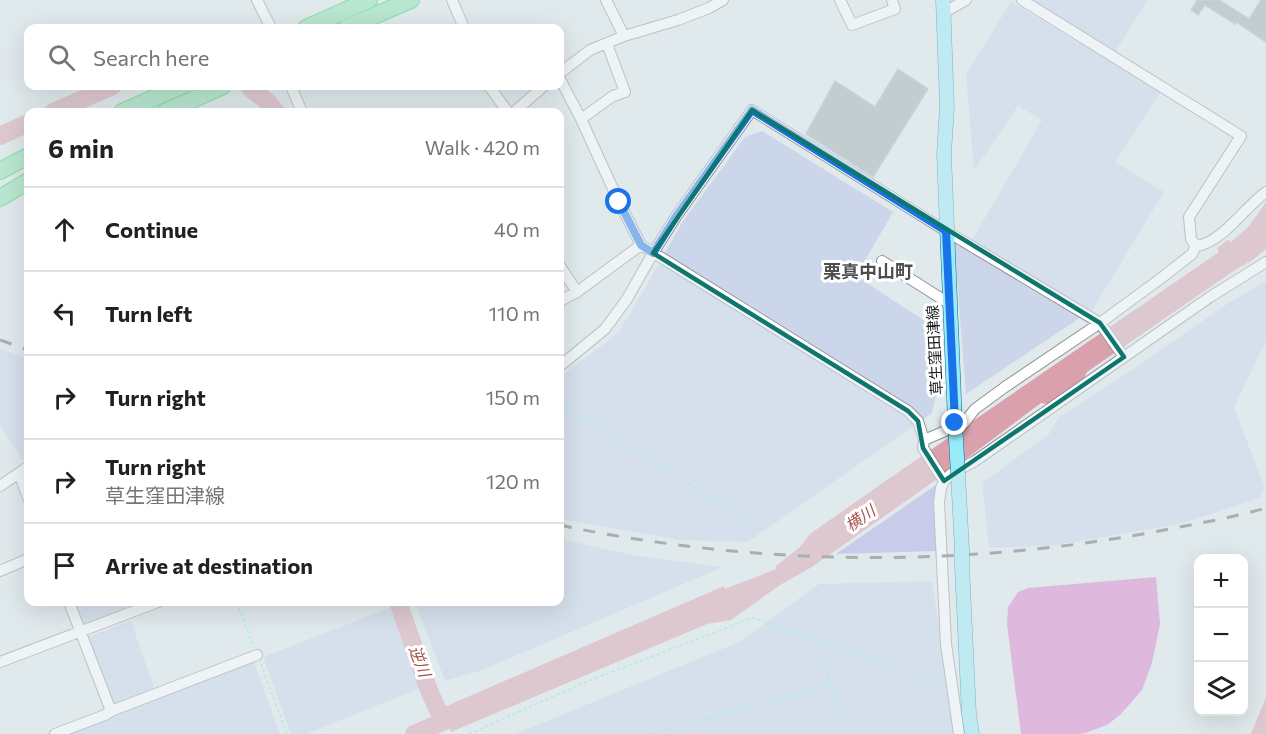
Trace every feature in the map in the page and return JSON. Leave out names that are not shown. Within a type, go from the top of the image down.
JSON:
[{"type":"highway","points":[[315,24],[369,0]]},
{"type":"highway","points":[[355,24],[411,0]]},
{"type":"highway","points":[[131,108],[172,90]]},
{"type":"highway","points":[[174,108],[214,90]]},
{"type":"highway","points":[[0,171],[24,158]]},
{"type":"highway","points":[[0,198],[24,183]]},
{"type":"main road","name":"草生窪田津線","points":[[943,6],[947,107],[944,154],[946,231],[969,714],[972,734]]},
{"type":"street","points":[[257,0],[269,24]]},
{"type":"street","points":[[452,0],[462,24]]},
{"type":"street","points":[[606,0],[624,36]]},
{"type":"street","points":[[564,70],[590,50],[624,36],[710,8],[723,0]]},
{"type":"street","points":[[840,0],[852,25],[895,9],[892,0]]},
{"type":"street","points":[[943,6],[966,0]]},
{"type":"street","points":[[1022,0],[1241,136],[1189,217],[1191,238],[1196,246]]},
{"type":"street","points":[[582,119],[613,96],[625,92],[607,44]]},
{"type":"street","points":[[564,87],[582,119],[641,245],[908,411],[918,421],[923,444],[943,479],[939,502],[946,644],[959,734]]},
{"type":"street","points":[[293,90],[300,108]]},
{"type":"street","points":[[492,90],[505,108]]},
{"type":"street","points":[[519,108],[539,90]]},
{"type":"street","points":[[564,363],[605,329],[627,299],[677,215],[752,110],[946,231],[1100,322],[1124,357]]},
{"type":"street","points":[[1196,246],[1203,246],[1224,231],[1266,192]]},
{"type":"street","points":[[564,299],[577,292],[641,245]]},
{"type":"street","points":[[923,444],[964,423],[975,409],[1176,267],[1192,254],[1196,246]]},
{"type":"street","points":[[882,261],[950,304]]},
{"type":"street","points":[[943,479],[975,461],[1210,297],[1266,262]]},
{"type":"street","points":[[564,272],[577,292]]},
{"type":"street","points":[[0,486],[24,470]]},
{"type":"street","points":[[0,571],[24,561]]},
{"type":"street","points":[[71,606],[111,711]]},
{"type":"street","points":[[0,662],[148,606]]},
{"type":"street","points":[[55,734],[257,656]]},
{"type":"path","points":[[564,406],[763,530]]},
{"type":"path","points":[[238,606],[287,734]]},
{"type":"path","points":[[469,734],[588,681],[750,618],[952,688]]},
{"type":"path","points":[[819,641],[844,734]]},
{"type":"path","points":[[652,734],[830,685]]},
{"type":"highlighted area","points":[[752,110],[1100,323],[1124,357],[944,481],[923,448],[918,421],[908,411],[653,253]]},
{"type":"shaded area","points":[[1031,0],[1148,0],[1115,52]]},
{"type":"shaded area","points":[[1011,2],[1161,92],[1115,162],[1164,192],[1092,311],[972,240],[1042,120],[1018,106],[974,171],[966,74]]},
{"type":"shaded area","points":[[762,131],[893,212],[856,276],[928,323],[938,386],[932,413],[748,542],[678,540],[564,520],[564,374],[618,333],[683,221],[745,137]]},
{"type":"shaded area","points":[[954,241],[1081,317],[966,394]]},
{"type":"shaded area","points":[[1266,282],[1266,341],[1234,407],[1264,486],[1260,498],[1180,524],[1057,545],[989,548],[982,483],[1049,434],[1059,417],[1227,304]]},
{"type":"shaded area","points":[[0,349],[24,357],[23,461],[0,425]]},
{"type":"shaded area","points":[[939,483],[936,551],[836,554]]},
{"type":"shaded area","points":[[564,540],[632,555],[723,567],[482,670],[445,681],[417,606],[564,606]]},
{"type":"shaded area","points":[[1156,577],[1160,624],[1152,663],[1142,690],[1120,715],[1107,725],[1088,732],[1021,734],[1007,624],[1008,607],[1018,592],[1028,588]]},
{"type":"shaded area","points":[[932,581],[955,734],[515,734],[739,642],[819,584]]},
{"type":"shaded area","points":[[72,606],[126,606],[127,609],[79,625]]},
{"type":"shaded area","points":[[392,607],[421,688],[306,734],[291,734],[263,657]]},
{"type":"shaded area","points":[[131,621],[155,691],[110,708],[85,638]]},
{"type":"shaded area","points":[[253,659],[280,734],[57,734]]},
{"type":"water","name":"横川","points":[[1266,202],[1266,249],[1254,259],[1087,372],[1084,378],[1047,404],[1041,403],[812,567],[780,585],[731,620],[707,624],[451,732],[442,708],[724,586],[725,589],[776,569],[776,566],[800,547],[810,534],[1219,252],[1217,248],[1228,240],[1231,242],[1249,226]]},
{"type":"water","points":[[1266,697],[1266,734],[1251,734]]},
{"type":"building","points":[[1197,0],[1219,0],[1249,19],[1261,0],[1266,0],[1266,42],[1205,5],[1198,15],[1191,10]]},
{"type":"building","points":[[898,69],[928,89],[873,177],[806,134],[835,81],[875,107]]},
{"type":"waterway","name":"逆川","points":[[62,108],[104,90]]},
{"type":"waterway","name":"逆川","points":[[253,90],[273,108]]},
{"type":"waterway","name":"逆川","points":[[0,136],[24,125]]},
{"type":"waterway","name":"逆川","points":[[399,606],[430,693],[443,721]]},
{"type":"waterway","name":"逆川","points":[[414,734],[468,711]]},
{"type":"railway","points":[[0,340],[24,349]]},
{"type":"railway","points":[[564,526],[643,540],[732,551],[855,557],[916,557],[1038,549],[1099,541],[1240,515],[1266,508]]},
{"type":"district","name":"栗真中山町","points":[[868,272]]},
{"type":"route","points":[[619,202],[641,245],[653,253],[677,215],[752,110],[946,231],[955,423]]}]
